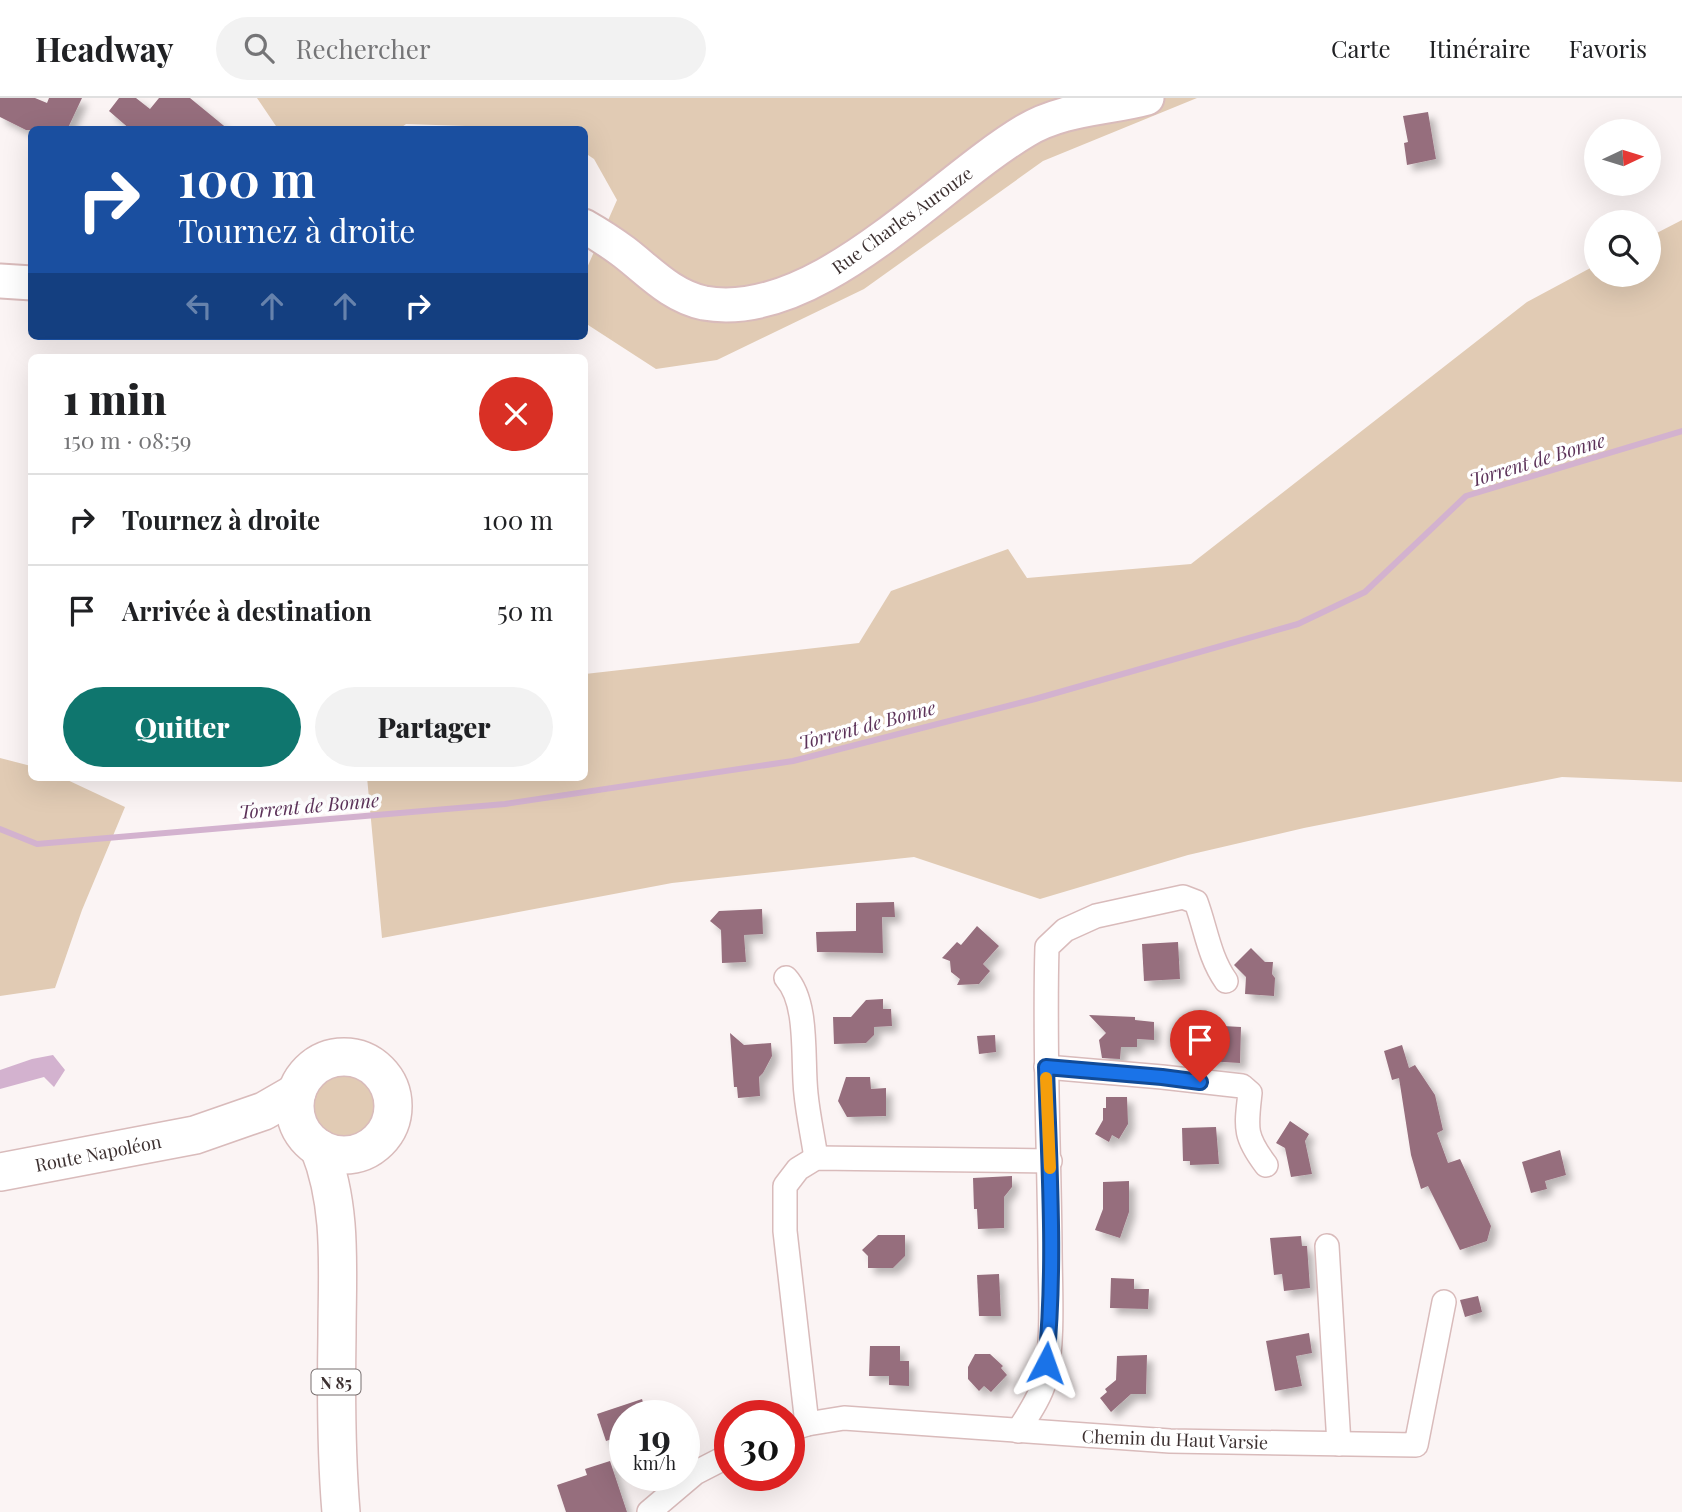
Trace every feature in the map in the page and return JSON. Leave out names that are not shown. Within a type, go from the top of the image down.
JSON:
[{"type":"main road","points":[[335,1058],[358,1059],[378,1070],[387,1083],[393,1114],[378,1142],[365,1150],[334,1154],[312,1142],[297,1115],[297,1092],[311,1070],[321,1063],[335,1058]]},
{"type":"main road","name":"Route Napoléon","points":[[195,1135],[264,1111],[297,1092]]},
{"type":"main road","name":"Route Napoléon","points":[[0,1172],[195,1135],[235,1133],[312,1142]]},
{"type":"main road","name":"N 85","points":[[312,1142],[332,1187],[339,1251],[336,1429],[341,1512]]},
{"type":"main road","name":"N 85","points":[[339,1251],[346,1215],[365,1150]]},
{"type":"street","name":"Rue Charles Aurouze","points":[[588,229],[622,251],[676,294],[705,303],[733,304],[763,299],[796,289],[859,256],[924,204],[1025,130],[1055,116],[1147,98]]},
{"type":"street","points":[[0,281],[28,283]]},
{"type":"street","points":[[1018,1431],[1034,1406],[1045,1380],[1050,1299],[1047,947],[1065,930],[1096,916],[1183,897],[1196,902],[1214,964],[1226,981]]},
{"type":"street","points":[[786,978],[794,987],[800,1008],[806,1093],[816,1158]]},
{"type":"street","points":[[1046,1067],[1242,1086],[1250,1093],[1247,1134],[1253,1149],[1266,1165]]},
{"type":"street","points":[[796,1400],[785,1231],[785,1186],[798,1169],[816,1158],[1049,1161]]},
{"type":"street","points":[[1327,1246],[1339,1444]]},
{"type":"street","name":"Chemin du Haut Varsie","points":[[805,1426],[844,1418],[1170,1441],[1416,1445],[1444,1302]]},
{"type":"street","points":[[649,1512],[695,1474],[714,1464]]},
{"type":"shaded area","points":[[257,98],[1197,98],[1043,161],[864,289],[717,360],[656,369],[588,325],[588,265],[617,200],[594,159],[588,155],[588,126],[276,126]]},
{"type":"shaded area","points":[[1682,220],[1682,782],[1562,777],[1304,828],[1188,855],[1040,899],[914,857],[672,883],[382,938],[367,781],[588,781],[588,674],[859,643],[891,591],[1008,549],[1027,578],[1191,564],[1527,302],[1584,271],[1584,287],[1661,287],[1661,231]]},
{"type":"shaded area","points":[[0,758],[28,765],[28,781],[70,781],[125,807],[82,910],[55,988],[0,996]]},
{"type":"shaded area","points":[[53,1055],[65,1070],[54,1087],[44,1077],[0,1089],[0,1070]]},
{"type":"shaded area","points":[[345,1074],[358,1077],[368,1084],[375,1094],[378,1107],[375,1120],[368,1130],[358,1137],[345,1140],[332,1137],[322,1130],[315,1120],[312,1107],[315,1094],[322,1084],[332,1077]]},
{"type":"building","points":[[0,98],[35,98],[47,103],[49,98],[82,98],[69,126],[28,126],[26,130],[0,117]]},
{"type":"building","points":[[119,98],[136,98],[150,109],[159,98],[190,98],[224,126],[126,126],[109,111]]},
{"type":"building","points":[[1428,112],[1436,159],[1407,165],[1404,143],[1408,142],[1403,116]]},
{"type":"building","points":[[894,902],[895,917],[882,917],[883,953],[817,952],[816,932],[856,931],[856,903]]},
{"type":"building","points":[[762,909],[763,934],[744,935],[746,962],[722,963],[721,930],[710,921],[719,911]]},
{"type":"building","points":[[977,926],[999,946],[983,964],[990,971],[979,984],[957,985],[960,979],[951,972],[950,961],[942,958],[957,942],[961,945]]},
{"type":"building","points":[[1178,942],[1180,979],[1144,981],[1142,944]]},
{"type":"building","points":[[1251,948],[1265,962],[1273,962],[1274,996],[1245,994],[1246,977],[1234,965]]},
{"type":"building","points":[[883,999],[883,1009],[891,1009],[892,1026],[874,1027],[874,1035],[866,1043],[834,1044],[833,1017],[851,1017],[866,1000]]},
{"type":"building","points":[[1089,1015],[1135,1017],[1135,1020],[1154,1022],[1154,1040],[1137,1039],[1137,1047],[1121,1047],[1120,1059],[1102,1058],[1099,1040],[1106,1033]]},
{"type":"building","points":[[1223,1026],[1241,1027],[1240,1063],[1206,1061],[1207,1037],[1211,1037],[1211,1032],[1223,1033]]},
{"type":"building","points":[[730,1033],[744,1045],[771,1043],[772,1056],[759,1077],[760,1096],[738,1098],[737,1087],[734,1087]]},
{"type":"building","points":[[995,1035],[996,1052],[979,1054],[977,1036]]},
{"type":"building","points":[[1402,1045],[1409,1068],[1415,1065],[1435,1095],[1443,1130],[1437,1133],[1448,1163],[1460,1159],[1491,1226],[1487,1241],[1460,1250],[1428,1186],[1421,1189],[1411,1155],[1399,1078],[1392,1080],[1384,1051]]},
{"type":"building","points":[[846,1077],[870,1077],[871,1089],[886,1088],[886,1116],[847,1117],[838,1101]]},
{"type":"building","points":[[1106,1097],[1127,1097],[1128,1124],[1119,1139],[1112,1135],[1109,1142],[1095,1134],[1103,1120]]},
{"type":"building","points":[[1290,1121],[1309,1134],[1305,1141],[1312,1174],[1291,1177],[1285,1148],[1276,1143]]},
{"type":"building","points":[[1216,1127],[1219,1164],[1190,1165],[1190,1161],[1183,1161],[1182,1128]]},
{"type":"building","points":[[1560,1150],[1566,1175],[1545,1181],[1547,1189],[1531,1193],[1522,1162]]},
{"type":"building","points":[[1012,1176],[1012,1187],[1004,1197],[1004,1228],[978,1229],[973,1178]]},
{"type":"building","points":[[1129,1181],[1129,1212],[1120,1238],[1095,1230],[1103,1209],[1103,1182]]},
{"type":"building","points":[[878,1235],[905,1235],[905,1256],[893,1268],[868,1268],[868,1256],[862,1250]]},
{"type":"building","points":[[1301,1236],[1302,1246],[1307,1246],[1310,1288],[1284,1291],[1282,1274],[1274,1275],[1270,1238]]},
{"type":"building","points":[[999,1274],[1001,1316],[979,1316],[977,1275]]},
{"type":"building","points":[[1111,1278],[1134,1279],[1134,1289],[1149,1289],[1148,1309],[1110,1308]]},
{"type":"building","points":[[1478,1296],[1482,1312],[1465,1317],[1460,1300]]},
{"type":"building","points":[[1309,1333],[1312,1353],[1296,1356],[1302,1386],[1275,1391],[1266,1341]]},
{"type":"building","points":[[870,1346],[900,1346],[900,1361],[909,1361],[909,1386],[889,1385],[889,1376],[869,1376]]},
{"type":"building","points":[[975,1354],[990,1354],[1003,1366],[1001,1368],[1007,1375],[991,1392],[984,1386],[979,1391],[968,1379],[968,1367]]},
{"type":"building","points":[[1147,1355],[1146,1394],[1131,1394],[1111,1412],[1100,1398],[1107,1392],[1105,1389],[1116,1380],[1117,1356]]},
{"type":"building","points":[[609,1410],[609,1440],[606,1441],[597,1414]]},
{"type":"building","points":[[609,1461],[609,1491],[620,1491],[627,1512],[566,1512],[557,1485],[587,1475],[585,1469]]},
{"type":"waterway","name":"Torrent de Bonne","points":[[0,829],[37,844],[505,804],[793,761],[1035,699],[1298,624],[1365,592],[1466,496],[1682,431]]},
{"type":"slow traffic","points":[[1046,1078],[1050,1168]]},
{"type":"route","points":[[1046,1363],[1050,1299],[1046,1067],[1200,1082]]}]
